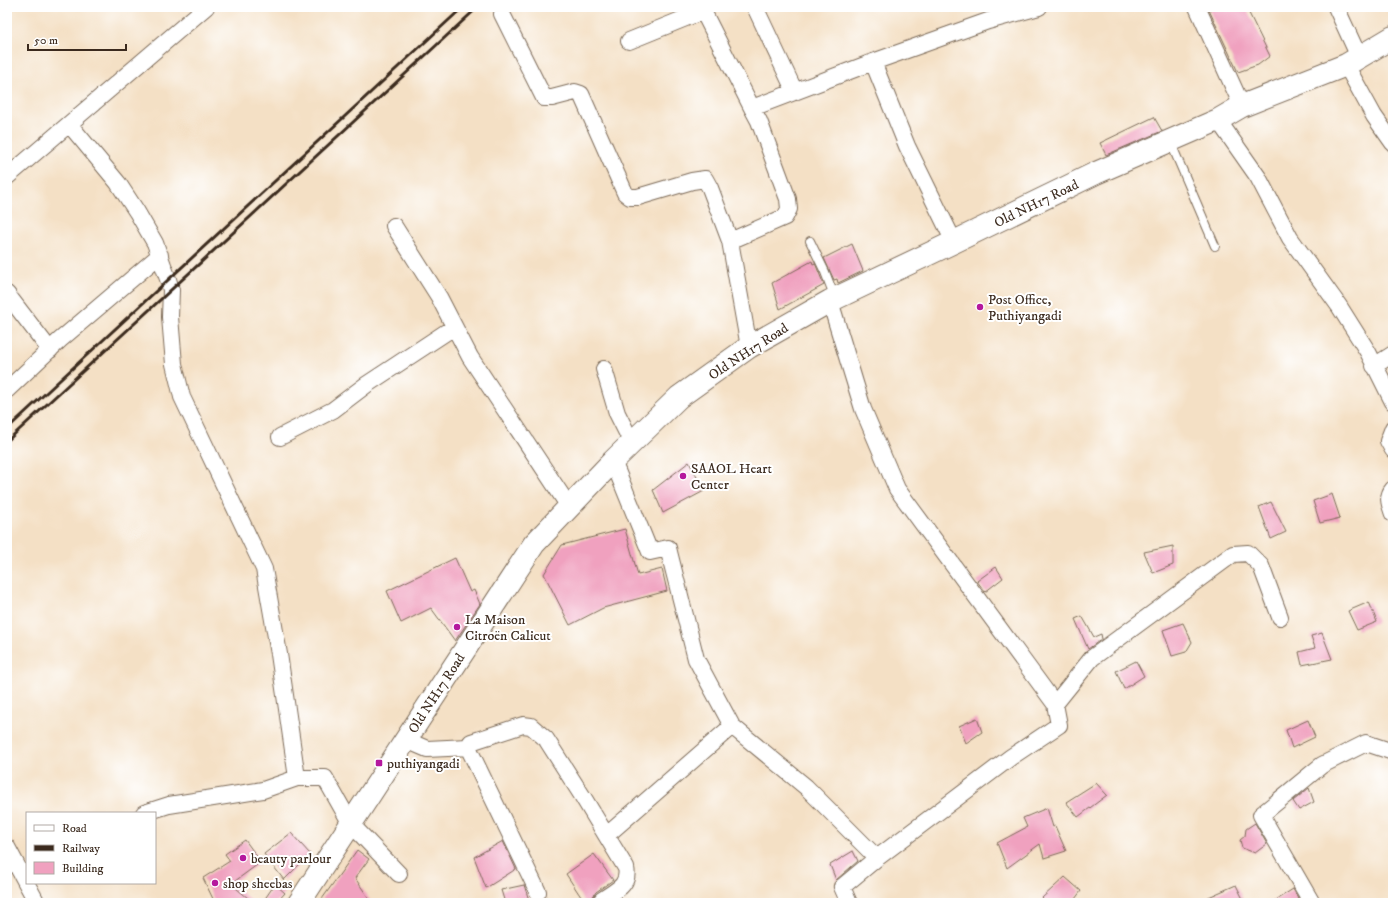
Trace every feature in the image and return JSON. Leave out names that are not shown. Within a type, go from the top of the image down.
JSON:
[{"type":"main road","name":"Old NH17 Road","points":[[299,903],[534,544],[570,508],[613,461],[679,397],[749,347],[832,300],[1096,173],[1218,120],[1242,106],[1353,62],[1393,37]]},
{"type":"street","points":[[7,177],[206,7]]},
{"type":"street","points":[[755,7],[795,92]]},
{"type":"street","points":[[752,108],[873,62],[988,21],[1039,7]]},
{"type":"street","points":[[1197,7],[1242,106]]},
{"type":"street","points":[[1336,7],[1353,62],[1374,116],[1393,143]]},
{"type":"street","points":[[629,41],[702,9],[759,121],[788,198],[789,209],[785,216],[730,240]]},
{"type":"street","points":[[502,14],[544,98],[552,98],[575,92],[581,94],[625,193],[630,197],[638,197],[692,181],[705,180],[710,188],[730,240],[749,347]]},
{"type":"street","points":[[873,62],[907,146],[954,242]]},
{"type":"street","points":[[1218,120],[1258,177],[1290,238],[1339,306],[1393,402]]},
{"type":"street","points":[[69,124],[118,183],[155,243],[160,255],[171,290],[170,318],[174,364],[182,397],[264,569],[279,654],[297,778]]},
{"type":"street","points":[[394,226],[439,297],[470,357],[570,508]]},
{"type":"street","points":[[7,390],[50,350],[160,255]]},
{"type":"street","points":[[7,294],[50,350]]},
{"type":"street","points":[[832,300],[863,409],[897,489],[1054,704],[1059,725],[1011,757],[877,858],[842,887],[849,903]]},
{"type":"street","points":[[280,437],[333,410],[366,385],[454,327]]},
{"type":"street","points":[[1374,366],[1393,354]]},
{"type":"street","points":[[604,369],[617,413],[632,443]]},
{"type":"street","points":[[1393,428],[1388,442],[1393,450]]},
{"type":"street","points":[[613,461],[650,552],[668,548],[696,659],[732,726],[806,787],[877,858]]},
{"type":"street","points":[[1393,490],[1389,494],[1389,499],[1393,514]]},
{"type":"street","points":[[1054,704],[1092,658],[1233,554],[1248,553],[1261,566],[1280,617]]},
{"type":"street","points":[[468,747],[471,742],[523,725],[530,726],[546,739],[626,868],[628,876],[625,884],[600,903]]},
{"type":"street","points":[[606,835],[732,726]]},
{"type":"street","points":[[406,740],[427,748],[468,747]]},
{"type":"street","points":[[1312,903],[1262,815],[1322,765],[1366,743],[1393,752]]},
{"type":"street","points":[[468,747],[538,892]]},
{"type":"street","points":[[147,812],[169,805],[263,790],[297,778],[325,778],[351,824],[399,874]]},
{"type":"street","points":[[16,853],[26,877]]},
{"type":"street","points":[[29,884],[37,903]]},
{"type":"lane","points":[[1170,140],[1215,246]]},
{"type":"lane","points":[[810,240],[825,272],[832,300]]},
{"type":"building","points":[[1214,7],[1246,7],[1270,56],[1258,65],[1238,72],[1209,10]]},
{"type":"building","points":[[1154,117],[1162,131],[1106,155],[1100,143]]},
{"type":"building","points":[[852,244],[863,271],[838,283],[837,279],[834,280],[824,258]]},
{"type":"building","points":[[812,261],[813,264],[815,263],[824,285],[780,309],[772,283]]},
{"type":"building","name":"SAAOL Heart Center","points":[[689,462],[704,491],[663,513],[653,490]]},
{"type":"building","points":[[1332,494],[1340,518],[1320,523],[1313,501]]},
{"type":"building","points":[[1271,502],[1286,532],[1271,539],[1259,507]]},
{"type":"building","points":[[625,529],[638,575],[662,569],[667,591],[603,608],[570,625],[544,574],[562,545]]},
{"type":"building","points":[[1173,546],[1173,565],[1153,573],[1144,552]]},
{"type":"building","points":[[455,558],[470,592],[474,590],[480,604],[455,641],[431,608],[401,623],[387,591]]},
{"type":"building","points":[[996,567],[1003,578],[985,592],[977,581]]},
{"type":"building","points":[[1369,602],[1377,622],[1357,630],[1348,611]]},
{"type":"building","points":[[1082,616],[1094,637],[1101,634],[1102,639],[1088,649],[1075,619]]},
{"type":"building","points":[[1183,623],[1192,642],[1186,652],[1172,656],[1163,630]]},
{"type":"building","points":[[1322,633],[1332,659],[1302,665],[1299,652],[1315,648],[1311,636]]},
{"type":"building","points":[[1136,661],[1144,676],[1124,689],[1116,671]]},
{"type":"building","points":[[977,718],[982,732],[966,743],[959,726]]},
{"type":"building","points":[[1308,720],[1315,737],[1292,748],[1286,730]]},
{"type":"building","points":[[1096,783],[1107,795],[1078,817],[1066,802]]},
{"type":"building","points":[[1309,788],[1314,802],[1299,810],[1293,801]]},
{"type":"building","points":[[1047,808],[1053,827],[1055,826],[1066,851],[1044,858],[1040,844],[1007,868],[997,843],[1027,827],[1023,818]]},
{"type":"building","points":[[1255,823],[1267,844],[1255,853],[1242,848],[1240,840],[1245,836],[1246,829]]},
{"type":"building","points":[[291,833],[310,854],[284,880],[264,854]]},
{"type":"building","points":[[245,840],[261,862],[231,884],[254,903],[215,903],[203,878],[230,861],[225,854]]},
{"type":"building","points":[[503,841],[516,869],[486,888],[474,857]]},
{"type":"building","points":[[357,850],[369,859],[355,878],[372,903],[328,903],[322,899]]},
{"type":"building","points":[[853,851],[858,861],[836,880],[830,865]]},
{"type":"building","points":[[594,854],[613,880],[596,892],[591,903],[585,903],[566,874]]},
{"type":"building","points":[[1065,877],[1081,891],[1072,903],[1047,903],[1042,898]]},
{"type":"building","points":[[275,884],[285,893],[276,903],[262,903]]},
{"type":"building","points":[[524,885],[530,903],[505,903],[501,890]]},
{"type":"building","points":[[1236,885],[1245,903],[1195,903]]},
{"type":"building","points":[[1293,889],[1301,903],[1271,903]]},
{"type":"railway","points":[[7,429],[463,7]]},
{"type":"railway","points":[[7,441],[478,7]]},
{"type":"place","name":"Post Office, Puthiyangadi","points":[[980,307]]},
{"type":"place","name":"SAAOL Heart Center","points":[[683,476]]},
{"type":"place","name":"La Maison Citroën Calicut","points":[[457,627]]},
{"type":"place","name":"puthiyangadi","points":[[379,763]]},
{"type":"place","name":"beauty parlour","points":[[243,858]]},
{"type":"place","name":"shop sheebas","points":[[215,883]]}]
